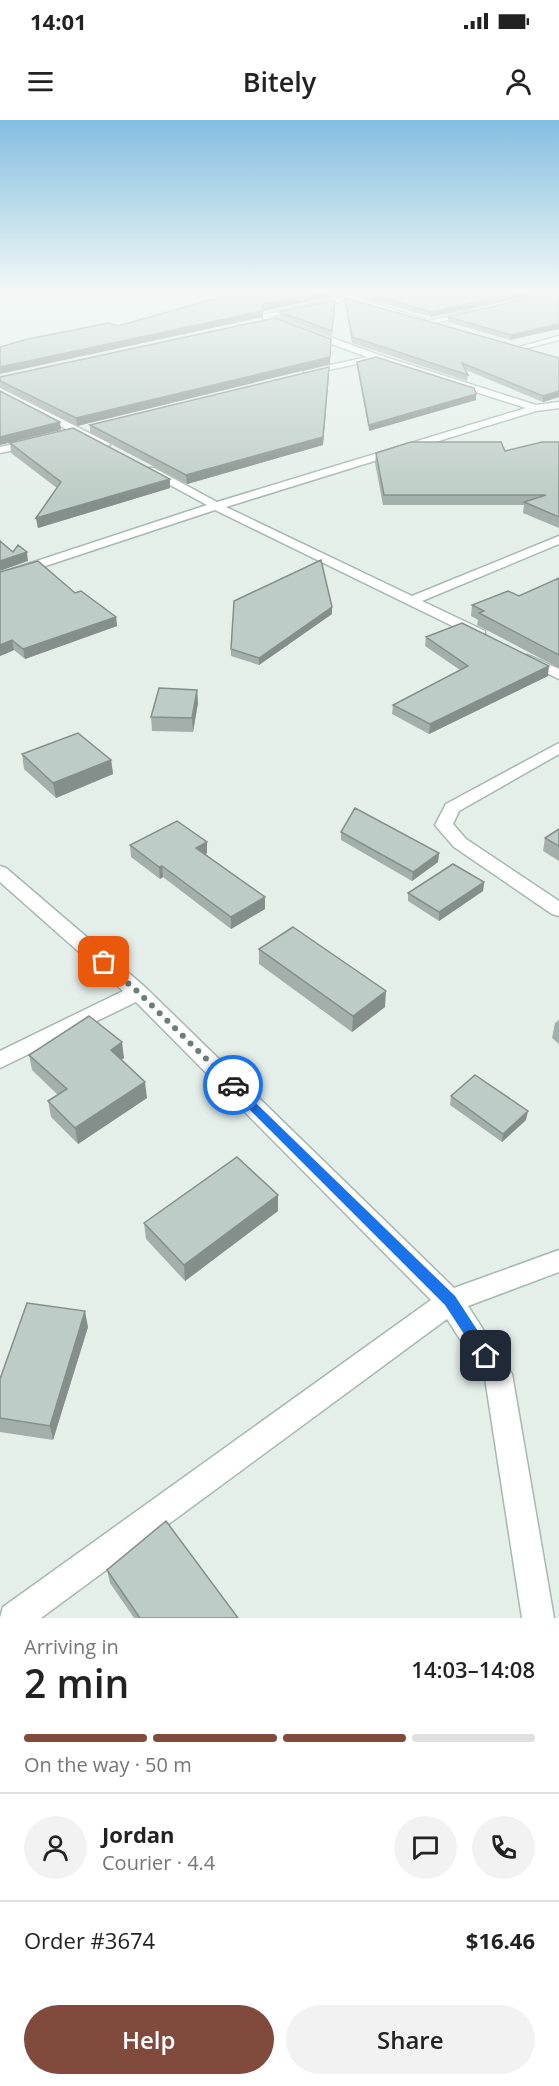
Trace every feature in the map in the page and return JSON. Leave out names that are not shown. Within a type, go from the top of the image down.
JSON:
[{"type":"street","points":[[296,376],[360,361]]},
{"type":"street","points":[[388,361],[559,417]]},
{"type":"street","points":[[0,391],[112,449]]},
{"type":"street","points":[[0,577],[216,506],[535,408],[559,405]]},
{"type":"street","points":[[69,435],[92,429]]},
{"type":"street","points":[[0,450],[46,440]]},
{"type":"street","points":[[143,466],[216,506],[414,600],[497,643]]},
{"type":"street","points":[[414,600],[559,540]]},
{"type":"street","points":[[518,654],[559,675]]},
{"type":"street","points":[[559,748],[452,808],[444,825],[460,843],[559,910]]},
{"type":"street","points":[[0,872],[138,992],[450,1301],[498,1374],[538,1618]]},
{"type":"street","points":[[0,1060],[138,992]]},
{"type":"street","points":[[14,1618],[450,1301],[559,1261]]},
{"type":"building","points":[[0,361],[29,361],[0,367]]},
{"type":"building","points":[[75,361],[314,361],[76,418],[0,381],[0,377]]},
{"type":"building","points":[[388,361],[474,388],[476,394],[369,425],[357,362]]},
{"type":"building","points":[[425,361],[559,361],[559,391],[543,396],[462,363],[468,375]]},
{"type":"building","points":[[329,367],[323,437],[186,475],[90,425]]},
{"type":"building","points":[[0,391],[60,422],[0,437]]},
{"type":"building","points":[[73,428],[170,479],[36,518],[61,482],[10,443]]},
{"type":"building","points":[[411,442],[501,442],[505,451],[542,442],[559,442],[559,517],[524,502],[546,495],[384,495],[376,453]]},
{"type":"building","points":[[0,541],[13,552],[18,545],[27,552],[0,561]]},
{"type":"building","points":[[321,560],[332,607],[259,658],[231,649],[234,601]]},
{"type":"building","points":[[38,561],[75,593],[81,591],[116,617],[23,649],[12,640],[0,645],[0,572]]},
{"type":"building","points":[[559,578],[559,655],[479,613],[484,611],[472,605],[508,591],[519,596]]},
{"type":"building","points":[[462,623],[549,666],[430,724],[393,705],[468,666],[426,637]]},
{"type":"building","points":[[159,688],[197,690],[192,718],[151,717]]},
{"type":"building","points":[[78,733],[111,760],[53,783],[22,754]]},
{"type":"building","points":[[355,808],[439,853],[413,872],[341,832]]},
{"type":"building","points":[[177,821],[207,842],[196,848],[265,897],[231,917],[130,845]]},
{"type":"building","points":[[559,829],[559,846],[545,838]]},
{"type":"building","points":[[453,864],[484,882],[439,912],[408,893]]},
{"type":"building","points":[[293,927],[386,991],[353,1016],[259,949]]},
{"type":"building","points":[[89,1016],[122,1042],[111,1050],[145,1082],[75,1128],[48,1101],[67,1089],[29,1055]]},
{"type":"building","points":[[475,1075],[528,1111],[503,1134],[451,1096]]},
{"type":"building","points":[[237,1157],[278,1195],[184,1265],[144,1223]]},
{"type":"building","points":[[27,1303],[85,1311],[50,1426],[0,1418],[0,1379]]},
{"type":"building","points":[[166,1521],[238,1618],[140,1618],[107,1570]]},
{"type":"way so far","points":[[104,962],[233,1085]]},
{"type":"route","points":[[233,1085],[450,1301],[486,1356]]}]
